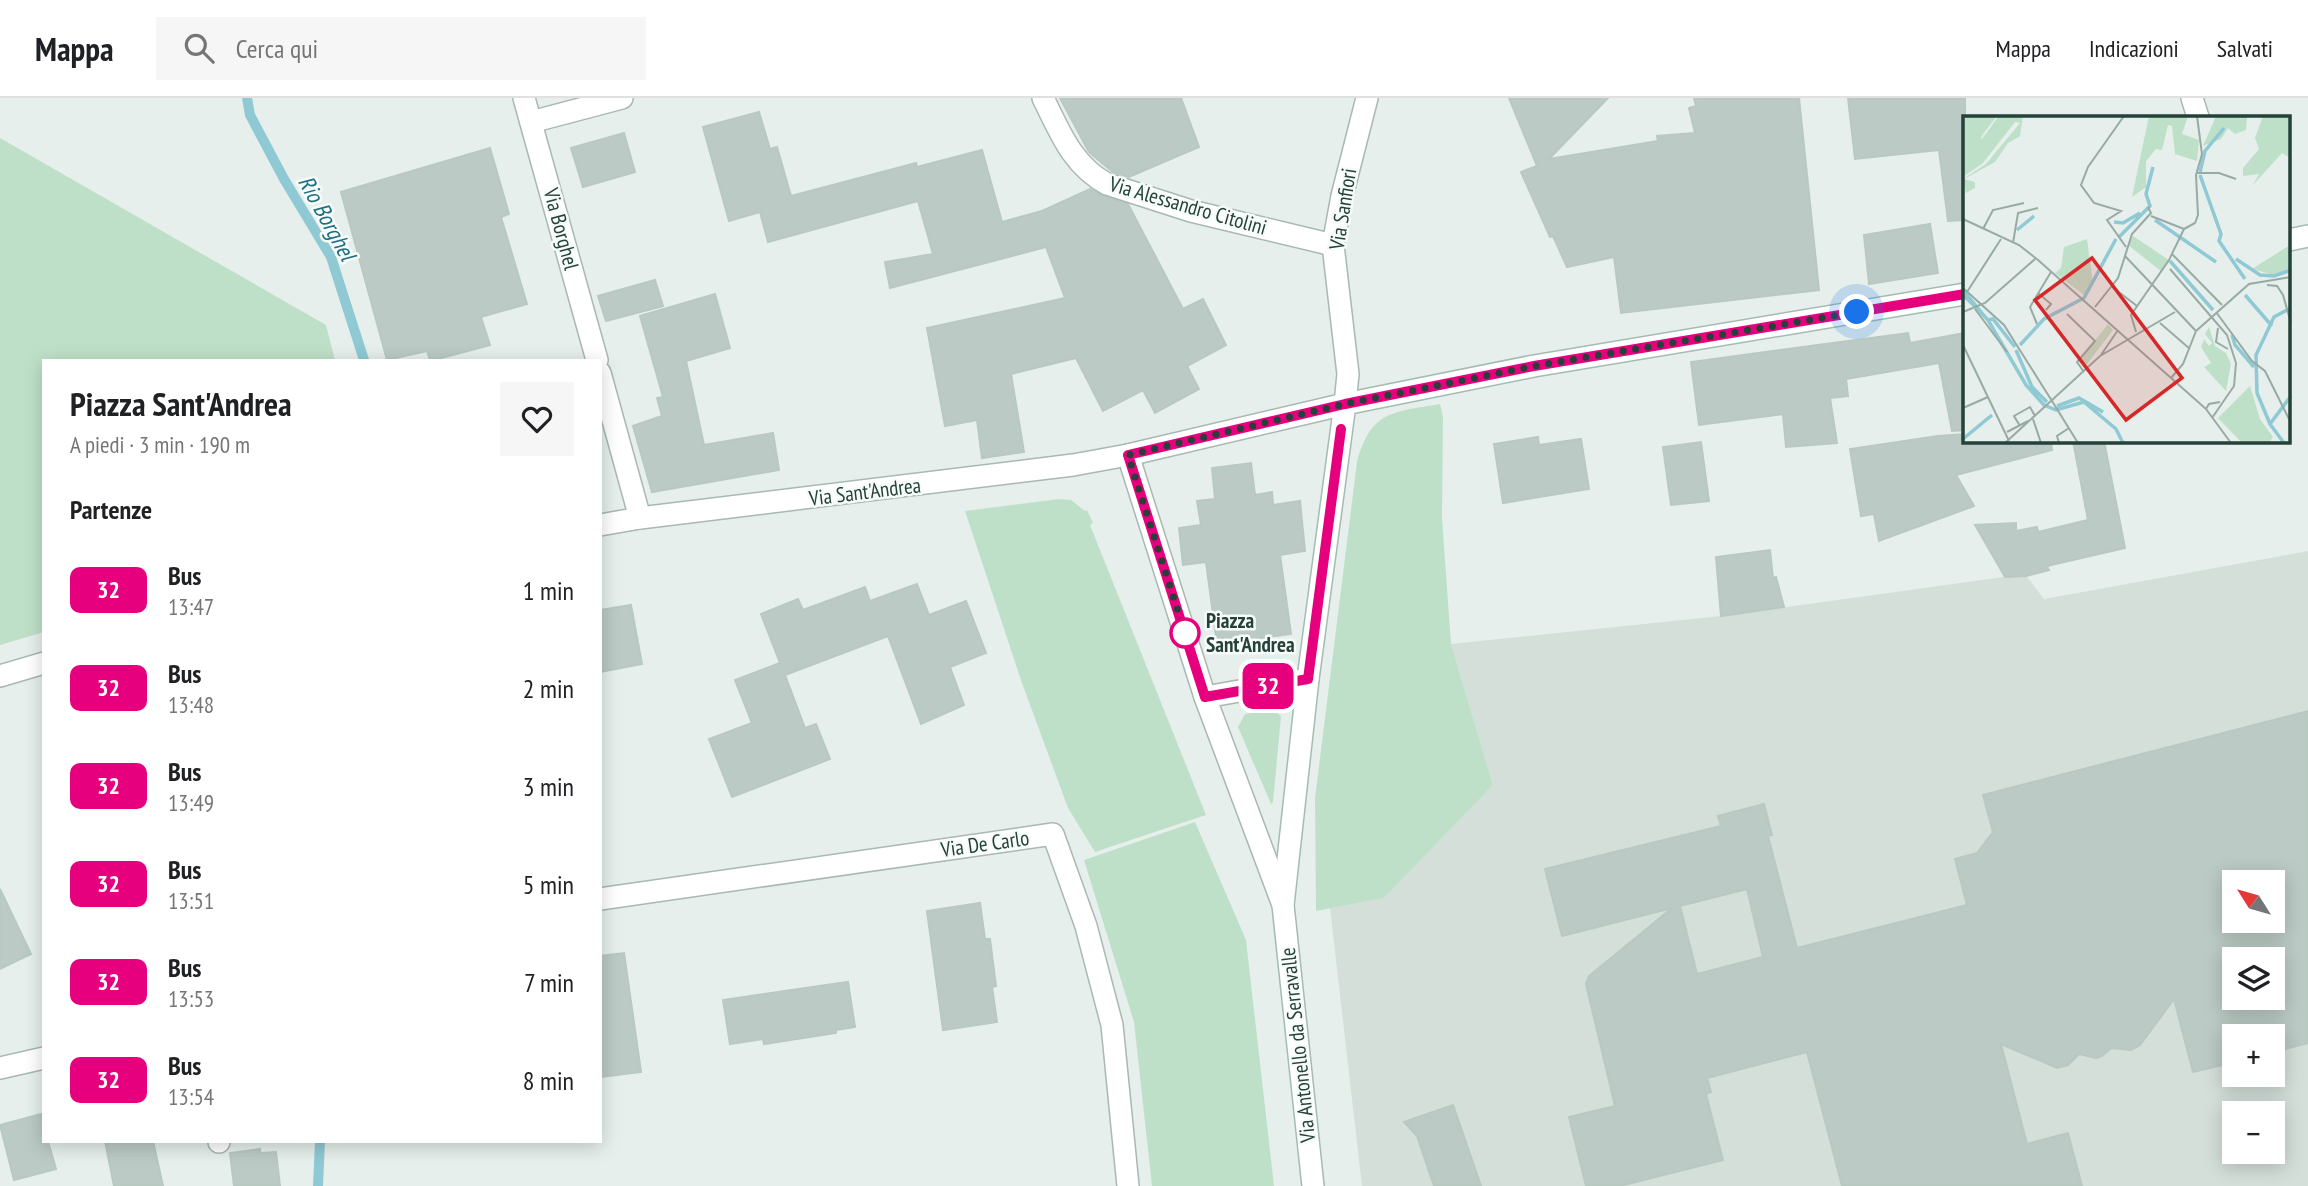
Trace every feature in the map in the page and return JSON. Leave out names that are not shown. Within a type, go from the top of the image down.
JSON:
[{"type":"street","name":"Via Borghel","points":[[524,98],[597,359]]},
{"type":"street","points":[[531,122],[622,98]]},
{"type":"street","name":"Via Alessandro Citolini","points":[[1043,98],[1067,147],[1094,177],[1107,184],[1191,211],[1333,245]]},
{"type":"street","name":"Via Sanfiori","points":[[1345,404],[1348,374],[1333,245],[1342,196],[1367,98]]},
{"type":"street","points":[[2192,98],[2199,116]]},
{"type":"street","points":[[2290,240],[2308,236]]},
{"type":"street","name":"Via Sant'Andrea","points":[[602,525],[1020,473],[1128,455],[1345,404],[1534,366],[1963,294]]},
{"type":"street","points":[[602,380],[640,518]]},
{"type":"street","name":"Via Antonello da Serravalle","points":[[1313,1186],[1283,905],[1308,679],[1345,404]]},
{"type":"street","name":"Via Antonello da Serravalle","points":[[1128,455],[1205,697],[1283,905]]},
{"type":"street","points":[[0,676],[42,664]]},
{"type":"street","points":[[1205,697],[1308,679]]},
{"type":"street","name":"Via De Carlo","points":[[602,900],[1053,834],[1086,926],[1105,991],[1112,1025],[1128,1186]]},
{"type":"street","points":[[0,1068],[42,1058]]},
{"type":"shaded area","points":[[2308,551],[2308,1186],[1362,1186],[1330,908],[1384,898],[1493,785],[1451,644],[1721,616],[2025,574],[2044,599]]},
{"type":"green space","points":[[0,138],[326,325],[335,359],[42,359],[42,633],[0,645]]},
{"type":"green space","points":[[1440,404],[1443,417],[1442,518],[1451,644],[1493,785],[1384,898],[1316,911],[1315,798],[1357,462],[1369,433],[1377,423],[1396,412]]},
{"type":"green space","points":[[1059,499],[1071,500],[1087,510],[1093,523],[1090,525],[1206,815],[1095,852],[1068,808],[1022,683],[965,511]]},
{"type":"green space","points":[[1273,709],[1281,716],[1271,804],[1238,727],[1245,714]]},
{"type":"green space","points":[[1195,822],[1246,940],[1274,1186],[1152,1186],[1134,1022],[1084,860]]},
{"type":"building","points":[[1060,98],[1181,98],[1199,147],[1129,177],[1113,172],[1089,152]]},
{"type":"building","points":[[1509,98],[1608,98],[1549,159],[1658,141],[1657,136],[1695,133],[1689,108],[1696,106],[1694,98],[1799,98],[1819,290],[1621,313],[1614,257],[1567,267],[1553,236],[1550,237],[1521,172],[1537,166]]},
{"type":"building","points":[[1848,98],[1965,98],[1963,220],[1948,221],[1939,150],[1855,159]]},
{"type":"building","points":[[759,112],[770,149],[777,147],[791,196],[916,163],[917,167],[982,150],[1002,222],[1042,211],[1090,189],[1128,204],[1183,309],[1203,299],[1226,345],[1187,366],[1199,389],[1155,413],[1143,390],[1103,411],[1076,358],[1011,374],[1024,452],[982,458],[977,420],[945,426],[927,328],[1065,298],[1046,247],[890,288],[885,262],[933,254],[918,201],[768,242],[760,212],[729,221],[703,127]]},
{"type":"building","points":[[624,133],[635,172],[583,187],[571,148]]},
{"type":"building","points":[[490,148],[509,214],[501,217],[527,304],[481,317],[490,345],[438,359],[430,359],[427,351],[387,359],[341,192]]},
{"type":"building","points":[[1930,224],[1938,273],[1869,284],[1864,235]]},
{"type":"building","points":[[655,280],[663,306],[606,321],[598,296]]},
{"type":"building","points":[[715,294],[730,348],[686,361],[704,445],[773,433],[779,470],[652,492],[633,426],[662,416],[657,398],[663,397],[640,316]]},
{"type":"building","points":[[1908,333],[1910,343],[1963,333],[1963,430],[1952,431],[1939,363],[1846,379],[1848,396],[1830,398],[1837,443],[1786,447],[1783,414],[1699,425],[1691,362]]},
{"type":"building","points":[[1963,434],[1963,443],[2051,443],[2052,450],[1956,475],[1974,506],[1879,541],[1874,514],[1861,516],[1850,449]]},
{"type":"building","points":[[1538,437],[1539,445],[1581,439],[1589,489],[1503,503],[1494,444]]},
{"type":"building","points":[[1701,442],[1709,501],[1671,505],[1663,447]]},
{"type":"building","points":[[2073,443],[2104,443],[2125,548],[2047,566],[2049,570],[2026,576],[2005,577],[1975,525],[2016,523],[2016,531],[2037,527],[2038,532],[2088,520]]},
{"type":"building","points":[[1251,463],[1255,495],[1272,492],[1273,505],[1300,501],[1305,551],[1280,555],[1291,634],[1217,644],[1206,562],[1183,565],[1179,528],[1201,525],[1197,501],[1215,499],[1212,468]]},
{"type":"building","points":[[1770,550],[1773,578],[1776,577],[1784,607],[1721,616],[1716,557]]},
{"type":"building","points":[[917,584],[929,615],[966,601],[986,653],[950,667],[964,705],[921,724],[888,636],[785,675],[805,728],[816,724],[830,759],[732,797],[709,739],[752,723],[735,680],[780,663],[761,614],[798,599],[803,610],[865,587],[870,601]]},
{"type":"building","points":[[631,605],[642,664],[602,672],[602,610]]},
{"type":"building","points":[[2308,711],[2308,1043],[2285,1049],[2285,1024],[2222,1024],[2222,1065],[2193,1072],[2174,999],[2140,1045],[2131,1050],[2111,1048],[2096,1058],[2079,1054],[2068,1065],[2057,1068],[2001,1044],[2027,1144],[2068,1133],[2082,1186],[1842,1186],[1807,1052],[1707,1078],[1711,1092],[1706,1094],[1723,1160],[1620,1186],[1586,1186],[1569,1117],[1615,1106],[1586,984],[1589,976],[1672,908],[1562,936],[1545,869],[1721,826],[1718,816],[1764,804],[1772,835],[1768,836],[1797,948],[1967,905],[1955,859],[1977,853],[1993,832],[1983,795]],"holes":[[[1747,889],[1763,957],[1697,974],[1680,906]]]},
{"type":"building","points":[[0,889],[31,954],[0,969]]},
{"type":"building","points":[[980,903],[985,939],[990,939],[997,1022],[943,1030],[927,911]]},
{"type":"building","points":[[624,953],[641,1072],[602,1077],[602,956]]},
{"type":"building","points":[[848,982],[855,1027],[836,1030],[836,1033],[764,1044],[763,1039],[730,1044],[723,1000]]},
{"type":"building","points":[[1453,1105],[1481,1186],[1434,1186],[1417,1136],[1404,1122]]},
{"type":"building","points":[[41,1114],[42,1143],[49,1143],[56,1169],[14,1180],[0,1125]]},
{"type":"building","points":[[105,1143],[153,1143],[163,1186],[114,1186]]},
{"type":"building","points":[[260,1149],[260,1153],[276,1152],[280,1186],[234,1186],[230,1153]]},
{"type":"waterway","name":"Rio Borghel","points":[[247,98],[250,115],[284,179],[331,257],[364,359]]},
{"type":"waterway","name":"Rio Borghel","points":[[318,1186],[320,1143]]},
{"type":"bus line","name":"32","points":[[1341,429],[1308,679],[1205,697],[1128,455],[1345,404],[1534,366],[1963,294]]},
{"type":"place","name":"Piazza Sant'Andrea","points":[[1185,633]]},
{"type":"route","points":[[1185,633],[1128,455],[1345,404],[1534,366],[1857,312]]}]
